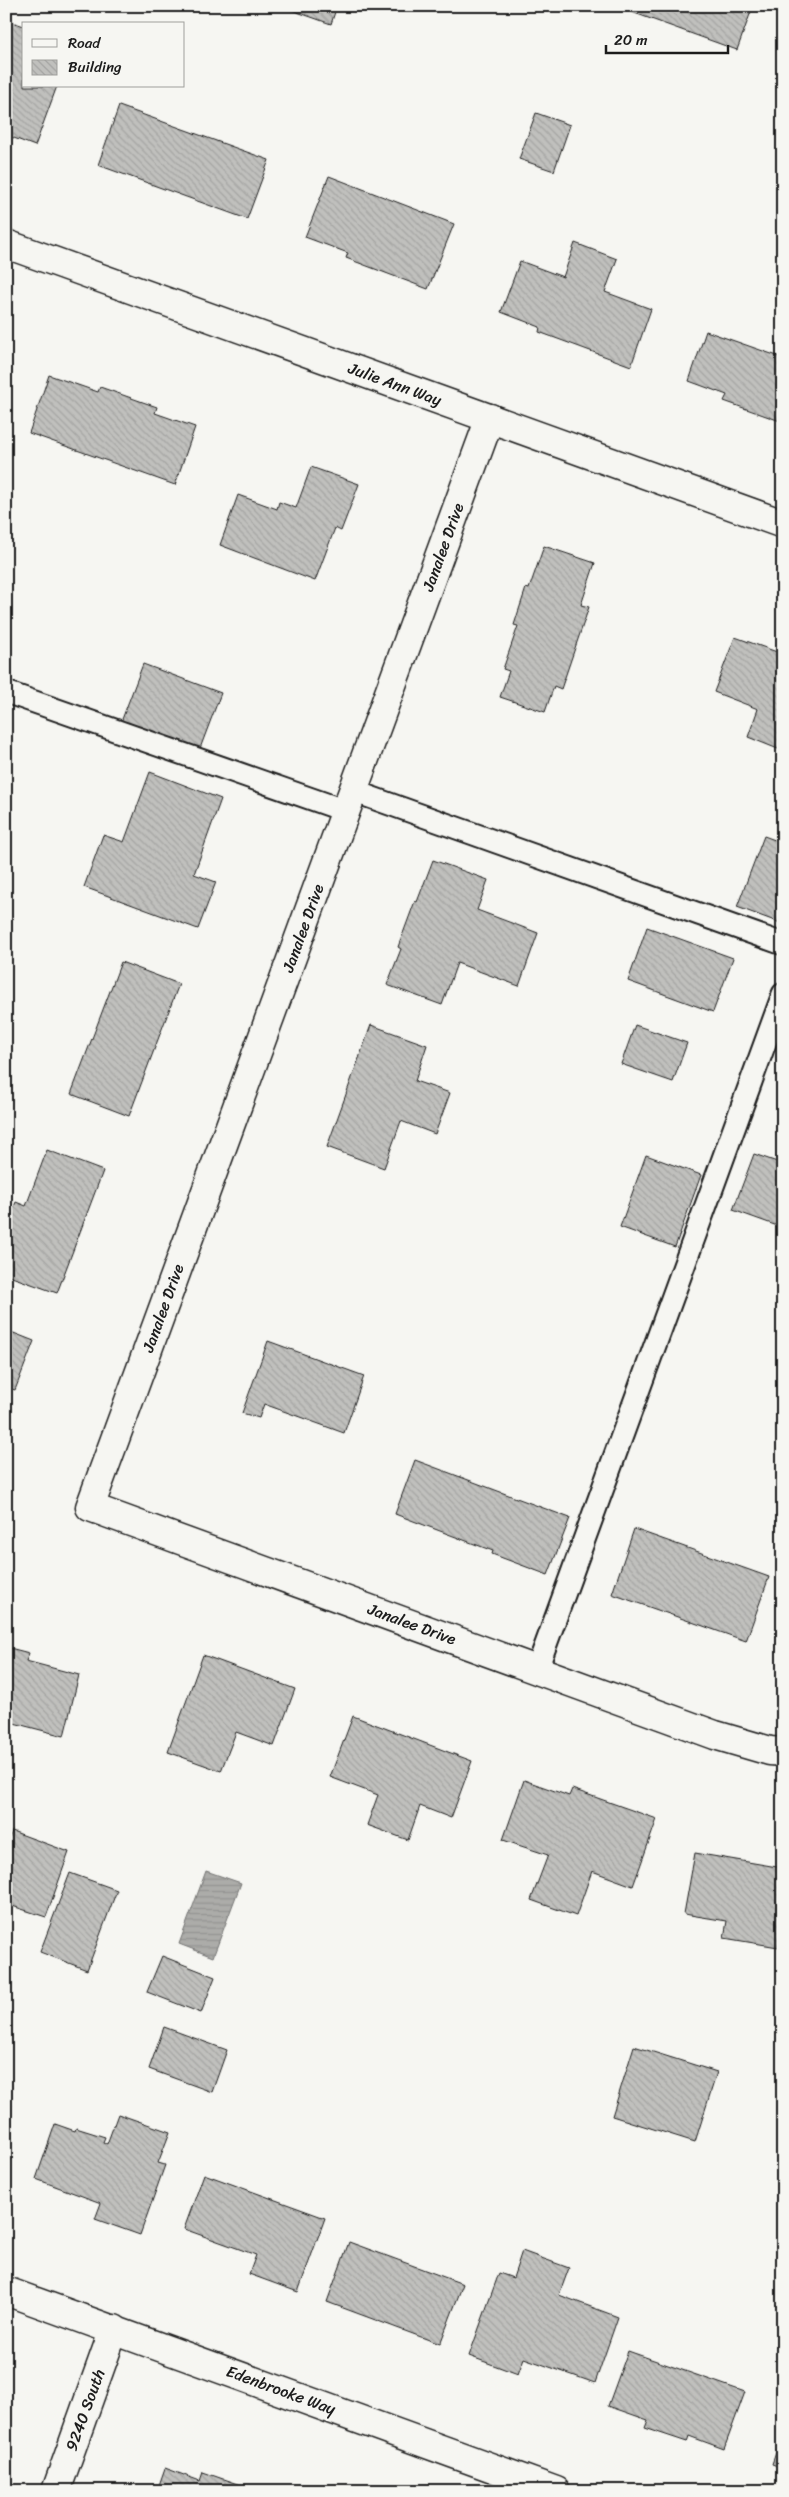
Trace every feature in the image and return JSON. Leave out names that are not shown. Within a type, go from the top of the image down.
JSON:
[{"type":"street","name":"Julie Ann Way","points":[[6,244],[783,524]]},
{"type":"street","name":"Janalee Drive","points":[[490,418],[90,1507],[715,1735],[770,1751],[783,1752]]},
{"type":"street","name":"Edenbrooke Way","points":[[6,2290],[556,2491]]},
{"type":"street","name":"9240 South","points":[[56,2491],[114,2329]]},
{"type":"lane","points":[[6,692],[350,801],[783,944]]},
{"type":"lane","points":[[537,1669],[783,994]]},
{"type":"shaded area","points":[[206,1871],[241,1883],[213,1957],[179,1944]]},
{"type":"building","points":[[280,6],[337,6],[331,24]]},
{"type":"building","points":[[615,6],[753,6],[737,50]]},
{"type":"building","points":[[6,20],[22,25],[22,88],[56,88],[35,146],[6,135]]},
{"type":"building","points":[[119,106],[269,160],[247,219],[98,165]]},
{"type":"building","points":[[536,113],[570,125],[554,171],[519,159]]},
{"type":"building","points":[[329,176],[454,224],[428,289],[346,258],[348,253],[305,237]]},
{"type":"building","points":[[575,243],[617,259],[605,292],[651,309],[631,366],[539,332],[540,327],[501,312],[520,261],[563,277]]},
{"type":"building","points":[[706,331],[783,358],[783,422],[724,401],[727,395],[689,381]]},
{"type":"building","points":[[49,375],[98,392],[100,387],[157,407],[155,413],[195,427],[175,485],[29,433]]},
{"type":"building","points":[[311,467],[359,484],[341,531],[335,528],[315,581],[220,545],[238,495],[277,509],[279,502],[296,508]]},
{"type":"building","points":[[544,546],[595,563],[581,605],[589,607],[561,689],[554,686],[545,712],[500,697],[509,671],[503,669],[518,626],[514,625],[526,588],[529,589]]},
{"type":"building","points":[[735,637],[777,652],[778,648],[783,649],[783,751],[748,737],[758,709],[714,692]]},
{"type":"building","points":[[143,664],[221,693],[199,751],[121,722]]},
{"type":"building","points":[[150,772],[221,799],[194,874],[216,882],[198,929],[84,887],[103,835],[124,842]]},
{"type":"building","points":[[764,836],[783,843],[783,924],[737,907]]},
{"type":"building","points":[[433,860],[488,880],[477,910],[538,933],[519,986],[457,963],[442,1005],[387,985],[401,949],[398,947]]},
{"type":"building","points":[[647,927],[733,958],[713,1012],[628,981]]},
{"type":"building","points":[[121,962],[179,984],[129,1116],[71,1094]]},
{"type":"building","points":[[371,1025],[427,1045],[415,1081],[450,1093],[435,1134],[401,1121],[384,1168],[327,1147]]},
{"type":"building","points":[[635,1025],[687,1043],[673,1082],[621,1064]]},
{"type":"building","points":[[47,1150],[103,1171],[57,1293],[6,1275],[6,1221],[8,1222],[16,1202],[26,1206]]},
{"type":"building","points":[[754,1154],[783,1164],[783,1228],[733,1210]]},
{"type":"building","points":[[646,1155],[701,1175],[675,1247],[620,1227]]},
{"type":"building","points":[[6,1330],[34,1341],[15,1390],[6,1387]]},
{"type":"building","points":[[268,1341],[364,1376],[344,1433],[264,1404],[259,1418],[242,1413]]},
{"type":"building","points":[[415,1460],[570,1518],[548,1575],[492,1554],[493,1551],[395,1514]]},
{"type":"building","points":[[634,1529],[769,1577],[746,1641],[612,1594]]},
{"type":"building","points":[[6,1647],[29,1653],[26,1661],[79,1675],[64,1736],[6,1721]]},
{"type":"building","points":[[203,1655],[295,1689],[274,1746],[236,1732],[221,1771],[168,1752]]},
{"type":"building","points":[[353,1716],[472,1761],[451,1818],[420,1806],[408,1840],[367,1825],[378,1795],[330,1777]]},
{"type":"building","points":[[524,1780],[569,1796],[572,1789],[657,1819],[633,1886],[592,1871],[576,1916],[531,1900],[548,1855],[503,1840]]},
{"type":"building","points":[[12,1831],[69,1852],[46,1917],[6,1904],[6,1847]]},
{"type":"building","points":[[695,1853],[783,1868],[783,1930],[780,1929],[778,1947],[724,1938],[727,1921],[684,1914]]},
{"type":"building","points":[[70,1873],[117,1890],[87,1970],[40,1952]]},
{"type":"building","points":[[162,1956],[215,1977],[201,2013],[147,1992]]},
{"type":"building","points":[[164,2027],[227,2050],[212,2092],[149,2069]]},
{"type":"building","points":[[634,2046],[717,2072],[695,2142],[612,2116]]},
{"type":"building","points":[[6,2103],[12,2105],[6,2122]]},
{"type":"building","points":[[118,2114],[170,2132],[158,2163],[165,2165],[140,2235],[95,2219],[101,2203],[36,2179],[55,2124],[75,2131],[76,2128],[105,2137],[103,2142],[107,2144]]},
{"type":"building","points":[[204,2174],[325,2218],[298,2292],[249,2274],[256,2255],[184,2229]]},
{"type":"building","points":[[349,2242],[463,2284],[440,2344],[327,2302]]},
{"type":"building","points":[[522,2251],[569,2268],[559,2295],[618,2317],[595,2383],[524,2358],[518,2374],[469,2356],[499,2273],[513,2278]]},
{"type":"building","points":[[628,2351],[745,2392],[724,2449],[689,2436],[687,2442],[645,2428],[648,2420],[608,2406]]},
{"type":"building","points":[[783,2433],[783,2468],[772,2464]]},
{"type":"building","points":[[165,2468],[200,2481],[203,2472],[246,2487],[245,2491],[157,2491]]}]
